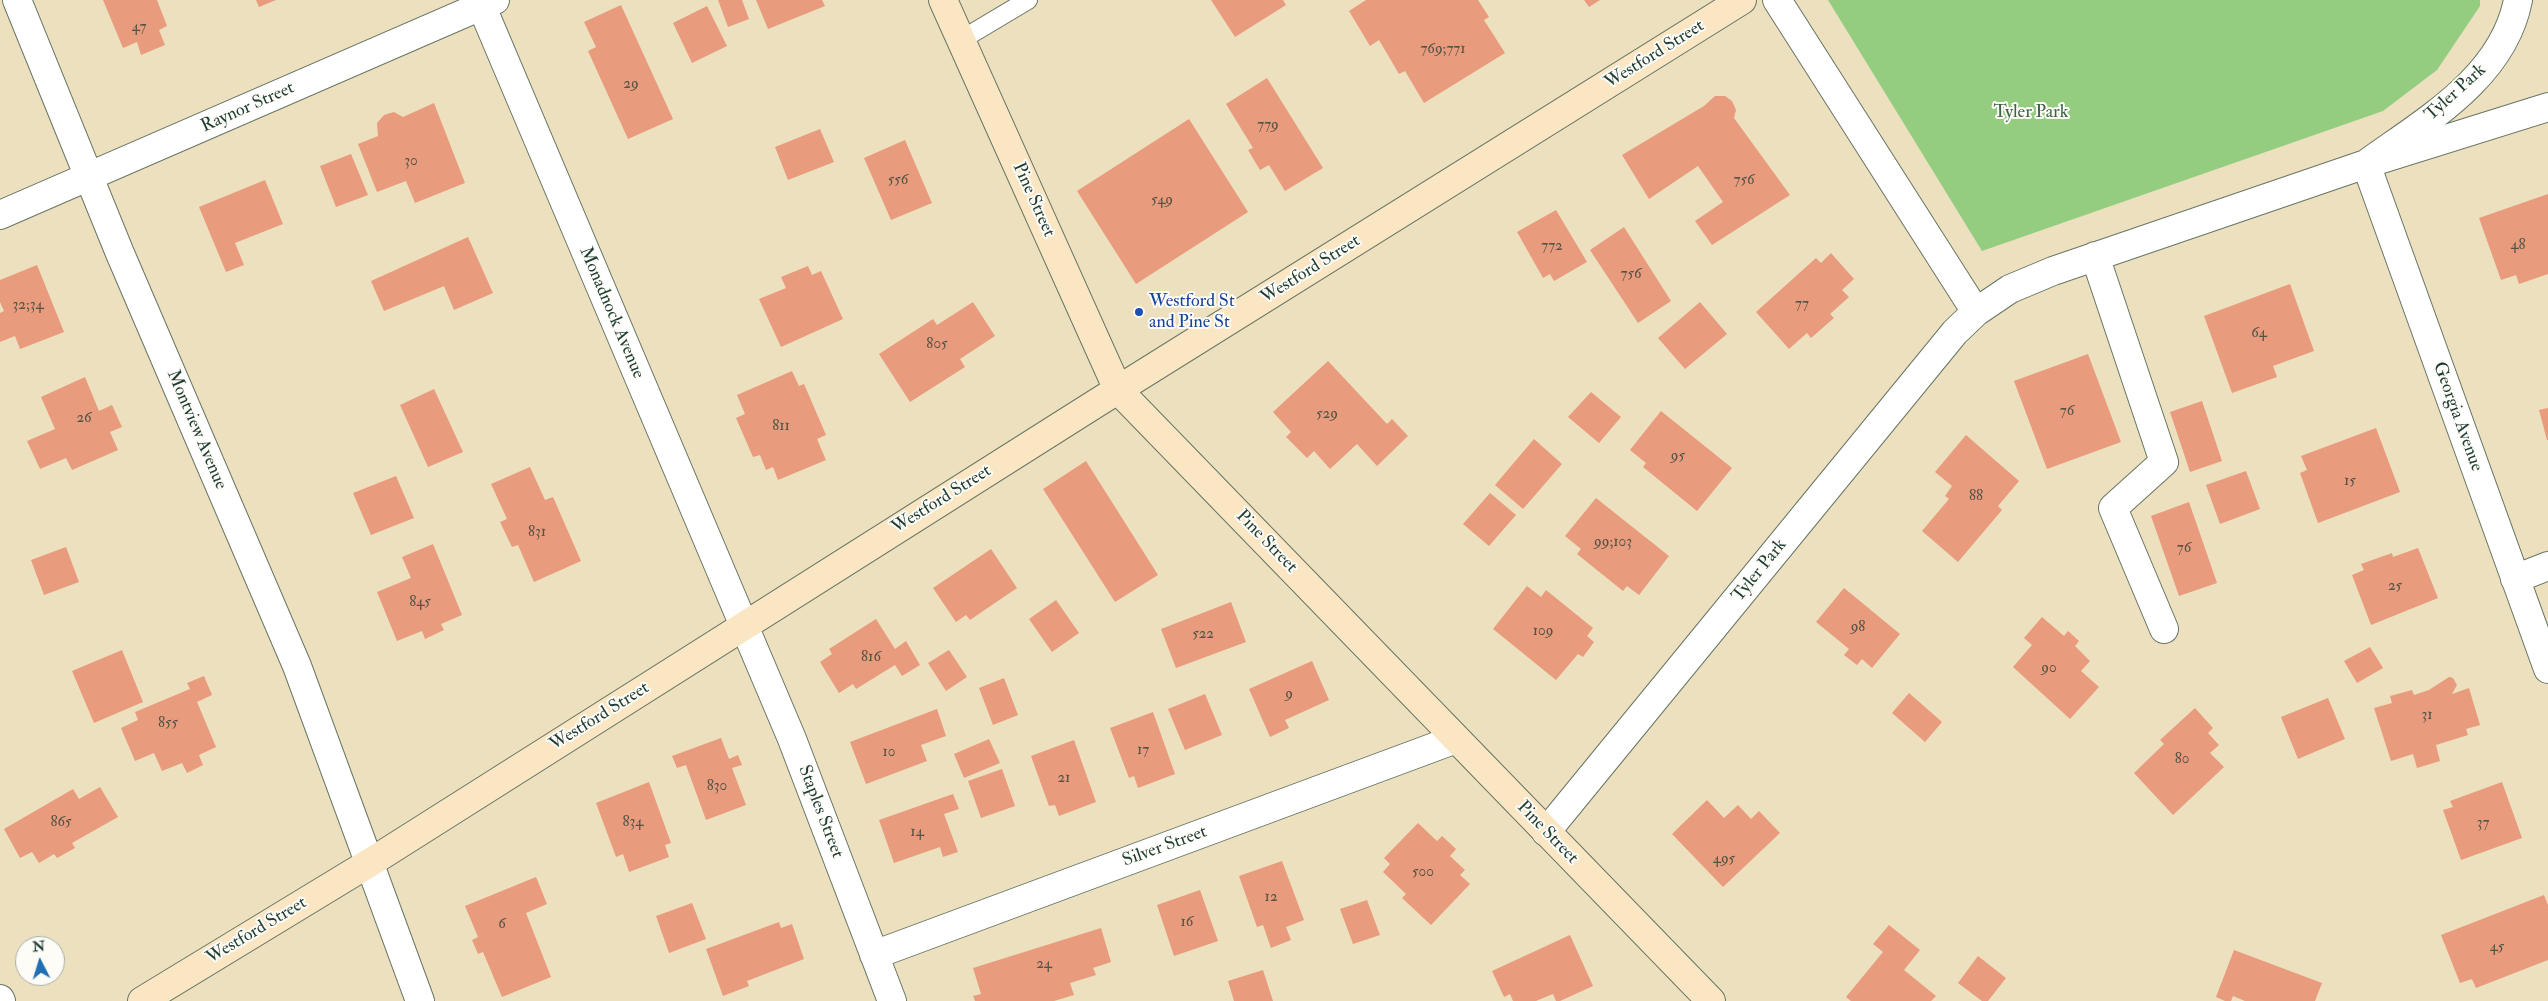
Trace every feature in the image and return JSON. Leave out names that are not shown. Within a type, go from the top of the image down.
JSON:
[{"type":"main road","name":"Pine Street","points":[[943,0],[1118,390],[1711,1001]]},
{"type":"main road","name":"Westford Street","points":[[142,1001],[369,863],[744,625],[1742,0]]},
{"type":"street","name":"Montview Avenue","points":[[17,0],[89,177],[296,666],[420,1001]]},
{"type":"street","points":[[1777,0],[1976,312]]},
{"type":"street","name":"Tyler Park","points":[[2366,164],[2454,99],[2486,67],[2507,37],[2518,0]]},
{"type":"street","name":"Raynor Street","points":[[0,215],[485,2]]},
{"type":"street","name":"Monadnock Avenue","points":[[485,2],[744,625]]},
{"type":"street","name":"Tyler Park","points":[[1546,832],[1955,332],[1976,312],[2010,289],[2095,256],[2366,164],[2548,107]]},
{"type":"street","name":"Georgia Avenue","points":[[2366,164],[2548,669]]},
{"type":"street","points":[[2095,256],[2164,462],[2113,508],[2164,629]]},
{"type":"street","points":[[2515,578],[2548,566]]},
{"type":"street","name":"Staples Street","points":[[744,625],[792,739],[892,1001]]},
{"type":"street","name":"Silver Street","points":[[874,955],[1456,739]]},
{"type":"lane","points":[[961,40],[1028,0]]},
{"type":"green space","name":"Tyler Park","points":[[1828,0],[2480,0],[2480,6],[2437,70],[2383,111],[1982,251]]},
{"type":"building","points":[[103,0],[157,0],[167,26],[159,30],[165,45],[141,55],[137,42],[123,48]]},
{"type":"building","points":[[256,0],[276,0],[259,7]]},
{"type":"building","points":[[718,0],[742,0],[749,19],[728,27]]},
{"type":"building","points":[[756,0],[822,0],[825,6],[768,29]]},
{"type":"building","points":[[1211,0],[1283,0],[1286,5],[1235,37]]},
{"type":"building","points":[[1366,0],[1478,0],[1489,17],[1484,20],[1505,53],[1424,103],[1405,71],[1399,74],[1379,40],[1370,46],[1349,11]]},
{"type":"building","points":[[1584,0],[1600,0],[1589,7]]},
{"type":"building","points":[[621,5],[673,119],[628,139],[588,51],[596,47],[584,22]]},
{"type":"building","points":[[707,6],[727,46],[692,63],[673,23]]},
{"type":"building","points":[[1267,78],[1323,168],[1285,191],[1269,165],[1260,170],[1248,150],[1253,148],[1226,104]]},
{"type":"building","points":[[1715,96],[1725,96],[1732,101],[1736,110],[1734,118],[1790,195],[1712,245],[1695,221],[1723,202],[1698,166],[1649,199],[1622,155],[1704,106]]},
{"type":"building","points":[[434,103],[465,183],[415,203],[406,181],[377,192],[358,144],[378,136],[377,123],[384,115],[394,112],[403,117]]},
{"type":"building","points":[[1189,119],[1248,212],[1136,284],[1077,191]]},
{"type":"building","points":[[820,129],[834,162],[788,180],[775,147]]},
{"type":"building","points":[[905,140],[932,203],[891,220],[864,158]]},
{"type":"building","points":[[351,154],[368,195],[336,207],[320,166]]},
{"type":"building","points":[[265,180],[283,224],[235,243],[244,265],[226,272],[199,207]]},
{"type":"building","points":[[2548,194],[2548,274],[2519,284],[2516,275],[2501,280],[2479,218]]},
{"type":"building","points":[[1556,210],[1587,262],[1554,281],[1550,274],[1543,278],[1517,232]]},
{"type":"building","points":[[1624,227],[1671,301],[1638,323],[1590,250]]},
{"type":"building","points":[[468,237],[493,293],[454,310],[444,286],[384,311],[371,281]]},
{"type":"building","points":[[1831,253],[1854,279],[1842,290],[1849,297],[1830,314],[1834,318],[1811,338],[1807,333],[1789,349],[1756,312],[1816,258],[1821,263]]},
{"type":"building","points":[[37,265],[64,332],[20,349],[15,336],[0,342],[0,313],[4,311],[0,302],[0,280]]},
{"type":"building","points":[[808,266],[812,275],[821,271],[843,319],[781,347],[759,299],[786,288],[781,277]]},
{"type":"building","points":[[2290,284],[2314,351],[2273,366],[2277,377],[2232,393],[2204,316]]},
{"type":"building","points":[[973,302],[995,336],[960,359],[965,367],[910,402],[879,354],[933,319],[937,325]]},
{"type":"building","points":[[1700,302],[1727,334],[1685,369],[1658,338]]},
{"type":"building","points":[[2088,354],[2121,442],[2047,469],[2014,381]]},
{"type":"building","points":[[1328,361],[1387,424],[1392,419],[1408,436],[1377,466],[1357,444],[1330,469],[1314,451],[1307,458],[1286,437],[1291,432],[1273,412]]},
{"type":"building","points":[[792,371],[799,386],[804,384],[826,435],[817,439],[826,460],[778,480],[773,467],[766,470],[760,455],[753,457],[736,418],[745,414],[737,395]]},
{"type":"building","points":[[85,377],[99,411],[112,405],[122,427],[110,432],[118,450],[72,470],[66,458],[40,469],[27,441],[55,429],[41,397]]},
{"type":"building","points":[[434,389],[463,452],[428,467],[400,405]]},
{"type":"building","points":[[1591,392],[1621,417],[1599,443],[1568,417]]},
{"type":"building","points":[[2202,401],[2222,461],[2190,472],[2170,412]]},
{"type":"building","points":[[2548,408],[2548,440],[2547,440],[2539,410]]},
{"type":"building","points":[[1661,411],[1732,468],[1697,511],[1643,467],[1646,463],[1630,450]]},
{"type":"building","points":[[2376,428],[2400,492],[2318,523],[2300,473],[2307,470],[2301,456]]},
{"type":"building","points":[[1966,435],[2019,481],[1998,506],[2002,510],[1958,562],[1922,531],[1949,499],[1945,496],[1952,486],[1935,472]]},
{"type":"building","points":[[1534,439],[1562,464],[1523,509],[1495,485]]},
{"type":"building","points":[[1086,461],[1158,575],[1115,602],[1043,489]]},
{"type":"building","points":[[530,467],[545,500],[553,497],[581,561],[534,582],[518,545],[512,547],[500,522],[507,519],[491,484]]},
{"type":"building","points":[[2246,471],[2260,509],[2220,524],[2206,485]]},
{"type":"building","points":[[396,476],[414,518],[371,535],[353,493]]},
{"type":"building","points":[[1490,493],[1516,515],[1489,546],[1463,524]]},
{"type":"building","points":[[1596,498],[1669,556],[1639,595],[1627,586],[1623,591],[1577,554],[1581,549],[1565,536]]},
{"type":"building","points":[[2189,502],[2217,583],[2179,596],[2151,516]]},
{"type":"building","points":[[433,544],[462,615],[441,624],[444,630],[425,639],[422,631],[397,641],[377,592],[411,578],[402,557]]},
{"type":"building","points":[[66,547],[79,582],[44,595],[31,560]]},
{"type":"building","points":[[2418,548],[2438,598],[2371,625],[2352,575],[2364,570],[2361,564],[2392,553],[2393,557]]},
{"type":"building","points":[[991,549],[1017,588],[970,620],[966,615],[956,622],[933,588]]},
{"type":"building","points":[[1527,586],[1541,597],[1546,590],[1593,628],[1587,636],[1594,642],[1583,657],[1578,654],[1556,680],[1493,629]]},
{"type":"building","points":[[1844,588],[1900,634],[1872,668],[1862,659],[1857,665],[1844,655],[1849,649],[1816,622]]},
{"type":"building","points":[[1056,600],[1079,633],[1052,652],[1029,619]]},
{"type":"building","points":[[1231,602],[1246,642],[1176,668],[1161,629]]},
{"type":"building","points":[[2042,617],[2064,636],[2068,631],[2079,641],[2075,646],[2090,661],[2081,671],[2099,687],[2070,719],[2013,667],[2032,645],[2024,638]]},
{"type":"building","points":[[876,619],[895,649],[906,641],[920,665],[902,676],[895,665],[856,689],[853,684],[839,693],[820,662],[832,654],[829,649]]},
{"type":"building","points":[[2370,647],[2383,668],[2357,683],[2344,661]]},
{"type":"building","points":[[122,650],[143,702],[94,723],[72,671]]},
{"type":"building","points":[[949,650],[967,677],[946,691],[928,663]]},
{"type":"building","points":[[1312,661],[1329,700],[1285,720],[1289,728],[1270,737],[1249,689]]},
{"type":"building","points":[[204,676],[212,695],[197,702],[216,747],[199,755],[203,765],[187,773],[182,763],[162,771],[154,753],[135,761],[121,728],[138,720],[135,712],[190,689],[187,683]]},
{"type":"building","points":[[2449,677],[2453,678],[2457,685],[2452,694],[2469,688],[2480,725],[2466,729],[2468,735],[2436,745],[2440,761],[2417,768],[2413,754],[2391,761],[2374,708],[2392,703],[2390,696],[2412,690],[2414,695],[2429,690]]},
{"type":"building","points":[[1004,678],[1018,715],[993,725],[979,688]]},
{"type":"building","points":[[1909,693],[1942,722],[1925,742],[1892,713]]},
{"type":"building","points":[[1205,694],[1222,735],[1185,750],[1168,709]]},
{"type":"building","points":[[2328,698],[2345,739],[2298,759],[2281,717]]},
{"type":"building","points":[[2195,708],[2213,728],[2208,733],[2219,745],[2210,753],[2224,767],[2173,815],[2134,773],[2164,744],[2160,740]]},
{"type":"building","points":[[937,709],[946,736],[921,745],[927,761],[866,784],[850,742]]},
{"type":"building","points":[[1153,712],[1175,774],[1138,788],[1134,776],[1129,778],[1110,728]]},
{"type":"building","points":[[721,738],[729,759],[738,755],[742,765],[732,768],[746,805],[706,820],[686,765],[677,768],[672,756]]},
{"type":"building","points":[[989,739],[1000,763],[964,778],[954,754]]},
{"type":"building","points":[[1074,740],[1096,802],[1059,816],[1055,805],[1049,806],[1031,756]]},
{"type":"building","points":[[1002,769],[1015,806],[981,818],[968,781]]},
{"type":"building","points":[[649,782],[671,843],[665,845],[669,857],[629,872],[623,854],[616,857],[596,803]]},
{"type":"building","points":[[2502,782],[2522,838],[2461,860],[2443,810],[2453,807],[2450,801]]},
{"type":"building","points":[[100,787],[118,817],[72,843],[75,848],[57,858],[54,854],[39,863],[32,852],[20,858],[4,829],[73,789],[79,799]]},
{"type":"building","points":[[953,794],[959,809],[944,814],[958,852],[943,857],[940,847],[894,863],[879,820]]},
{"type":"building","points":[[1707,800],[1724,818],[1738,805],[1751,819],[1759,811],[1780,833],[1723,887],[1672,834]]},
{"type":"building","points":[[1418,823],[1437,841],[1442,836],[1456,849],[1450,856],[1465,870],[1460,875],[1470,884],[1431,925],[1402,898],[1406,894],[1383,872],[1390,864],[1384,858]]},
{"type":"building","points":[[1282,861],[1304,920],[1286,927],[1291,940],[1271,948],[1263,925],[1257,927],[1239,876]]},
{"type":"building","points":[[536,877],[547,904],[526,913],[551,977],[502,997],[483,952],[478,954],[472,940],[478,937],[465,906]]},
{"type":"building","points":[[1200,890],[1218,941],[1174,956],[1157,905]]},
{"type":"building","points":[[2544,895],[2548,905],[2548,960],[2476,988],[2472,979],[2460,983],[2441,935]]},
{"type":"building","points":[[1367,900],[1380,935],[1353,944],[1340,909]]},
{"type":"building","points":[[692,903],[706,939],[669,953],[656,916]]},
{"type":"building","points":[[779,922],[781,928],[792,924],[804,959],[747,981],[749,986],[723,996],[706,949]]},
{"type":"building","points":[[1889,925],[1920,950],[1904,970],[1936,996],[1931,1001],[1851,1001],[1846,997],[1883,952],[1873,944]]},
{"type":"building","points":[[1101,928],[1111,962],[1093,968],[1096,975],[1070,983],[1074,995],[1054,1001],[975,1001],[973,996],[981,994],[973,968]]},
{"type":"building","points":[[1570,935],[1593,986],[1560,1001],[1556,1001],[1553,994],[1536,1001],[1513,1001],[1510,994],[1504,997],[1492,971]]},
{"type":"building","points":[[2234,950],[2322,983],[2315,1001],[2245,1001],[2233,996],[2231,1001],[2225,1001],[2216,997]]},
{"type":"building","points":[[1978,956],[2006,978],[1988,1001],[1982,1001],[1958,983]]},
{"type":"building","points":[[1263,970],[1273,1001],[1234,1001],[1228,981]]},
{"type":"place","name":"Westford St and Pine St","points":[[1139,312]]}]
